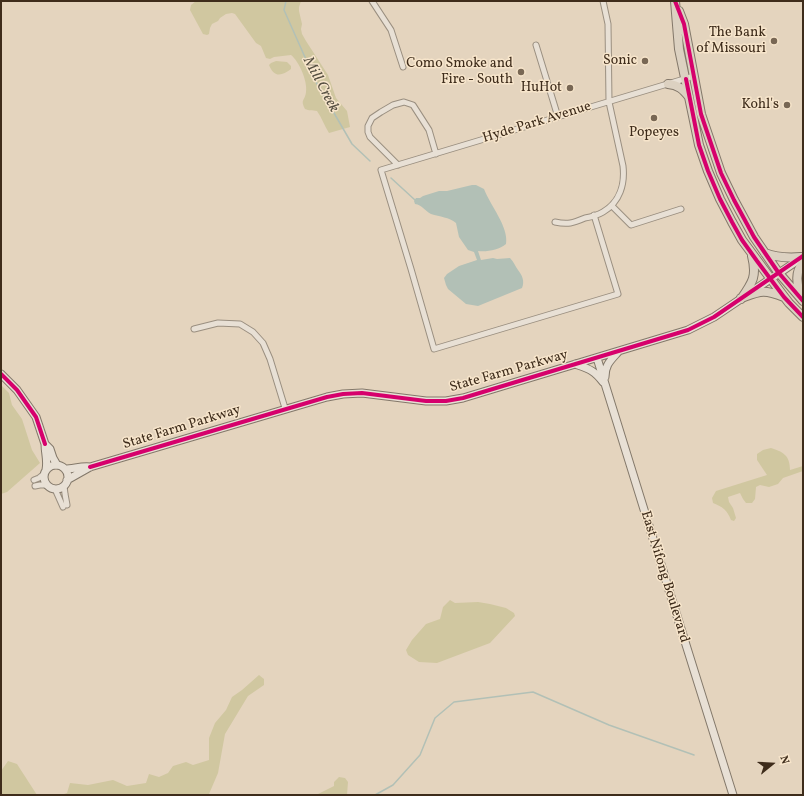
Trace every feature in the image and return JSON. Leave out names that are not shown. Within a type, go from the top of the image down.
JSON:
[{"type":"main road","points":[[675,2],[679,49],[690,77],[721,173],[754,237],[778,272],[803,300]]},
{"type":"main road","points":[[690,77],[690,99],[699,145],[708,171],[732,222],[742,240],[784,297],[803,317]]},
{"type":"main road","points":[[668,84],[678,86],[690,99]]},
{"type":"main road","points":[[740,298],[749,288],[755,272],[751,252]]},
{"type":"main road","points":[[765,252],[772,256],[802,259],[797,282],[803,300]]},
{"type":"main road","points":[[740,298],[767,291],[784,297]]},
{"type":"street","points":[[372,1],[391,30],[403,67]]},
{"type":"street","points":[[555,222],[566,224],[602,213],[612,206],[622,190],[623,173],[609,102],[608,24],[603,1]]},
{"type":"street","points":[[536,45],[558,117]]},
{"type":"street","name":"Hyde Park Avenue","points":[[594,216],[618,294],[434,349],[381,170],[690,77]]},
{"type":"street","points":[[398,165],[370,137],[368,132],[368,126],[372,118],[393,105],[404,102],[413,105],[429,130],[436,154]]},
{"type":"street","points":[[612,206],[631,225],[681,209]]},
{"type":"street","name":"State Farm Parkway","points":[[66,483],[90,467],[285,408],[327,397],[362,393],[426,401],[446,401],[463,398],[597,358],[688,330],[714,317],[778,272],[802,259]]},
{"type":"street","points":[[194,329],[218,323],[240,324],[253,332],[263,343],[270,359],[285,408]]},
{"type":"street","points":[[605,384],[605,370],[609,362],[618,351]]},
{"type":"street","name":"East Nifong Boulevard","points":[[597,358],[733,795]]},
{"type":"street","points":[[575,364],[597,374],[605,384]]},
{"type":"street","points":[[1,374],[17,390],[36,417],[45,444],[45,452],[48,462],[44,478],[47,486]]},
{"type":"street","points":[[45,444],[50,449],[53,458],[58,465],[65,469],[68,476],[64,494],[65,506],[55,489]]},
{"type":"street","points":[[34,480],[51,466],[58,465]]},
{"type":"street","name":"State Farm Parkway","points":[[65,469],[83,466],[90,467]]},
{"type":"street","points":[[35,486],[47,486],[55,489],[62,488],[66,483]]},
{"type":"shaded area","points":[[196,1],[301,1],[299,11],[302,24],[302,34],[328,75],[336,98],[347,111],[350,127],[329,133],[317,111],[305,109],[303,102],[306,92],[306,83],[300,67],[294,58],[291,55],[274,57],[270,59],[266,58],[261,46],[256,43],[235,14],[226,14],[212,24],[209,34],[203,34],[190,10],[191,5]]},
{"type":"shaded area","points":[[276,61],[287,62],[291,66],[291,69],[281,74],[276,74],[269,65]]},
{"type":"shaded area","points":[[476,185],[484,189],[502,223],[506,237],[506,244],[500,248],[489,251],[478,251],[481,260],[510,258],[523,278],[522,288],[478,306],[466,304],[448,289],[444,278],[447,274],[459,266],[477,260],[474,252],[468,250],[459,237],[456,223],[447,218],[431,214],[415,204],[414,201],[416,198],[439,191],[447,191]]},
{"type":"shaded area","points":[[1,386],[9,393],[12,405],[22,419],[32,450],[40,463],[7,492],[1,494]]},
{"type":"shaded area","points":[[771,448],[785,455],[789,461],[790,470],[803,466],[803,471],[783,478],[778,484],[769,487],[760,485],[756,487],[755,499],[752,503],[746,503],[740,493],[728,497],[736,518],[734,521],[731,520],[724,509],[713,503],[712,498],[716,491],[767,475],[757,460],[757,454],[763,450]]},
{"type":"shaded area","points":[[450,600],[455,603],[478,602],[490,604],[506,608],[514,613],[515,616],[490,643],[437,663],[419,662],[408,655],[406,650],[412,640],[426,624],[440,619],[443,607]]},
{"type":"shaded area","points":[[259,675],[264,679],[264,685],[248,696],[225,734],[218,773],[209,794],[61,795],[67,793],[70,783],[88,785],[113,780],[127,786],[146,783],[149,774],[159,777],[168,773],[173,766],[186,762],[193,765],[209,760],[209,738],[215,723],[226,710],[232,697]]},
{"type":"shaded area","points":[[8,761],[17,764],[37,795],[1,795],[1,771]]},
{"type":"shaded area","points":[[339,777],[345,778],[348,782],[347,795],[316,795],[334,786],[334,782]]},
{"type":"waterway","name":"Mill Creek","points":[[286,1],[284,10],[316,82],[352,144],[370,161]]},
{"type":"waterway","name":"Mill Creek","points":[[391,178],[415,200]]},
{"type":"waterway","points":[[375,795],[393,785],[420,755],[435,718],[454,702],[533,692],[609,725],[694,755]]},
{"type":"cycle path","points":[[675,1],[684,24],[701,114],[721,173],[754,237],[778,272],[803,301]]},
{"type":"cycle path","points":[[686,79],[699,145],[720,199],[742,240],[784,297],[803,317]]},
{"type":"cycle path","points":[[90,467],[327,397],[343,394],[362,393],[426,401],[446,401],[463,398],[688,330],[714,317],[803,256]]},
{"type":"cycle path","points":[[1,374],[17,390],[36,417],[45,444]]},
{"type":"place","name":"The Bank of Missouri","points":[[774,41]]},
{"type":"place","name":"Sonic","points":[[645,61]]},
{"type":"place","name":"Como Smoke and Fire - South","points":[[521,72]]},
{"type":"place","name":"HuHot","points":[[570,88]]},
{"type":"place","name":"Kohl's","points":[[787,105]]},
{"type":"place","name":"Popeyes","points":[[654,118]]}]
